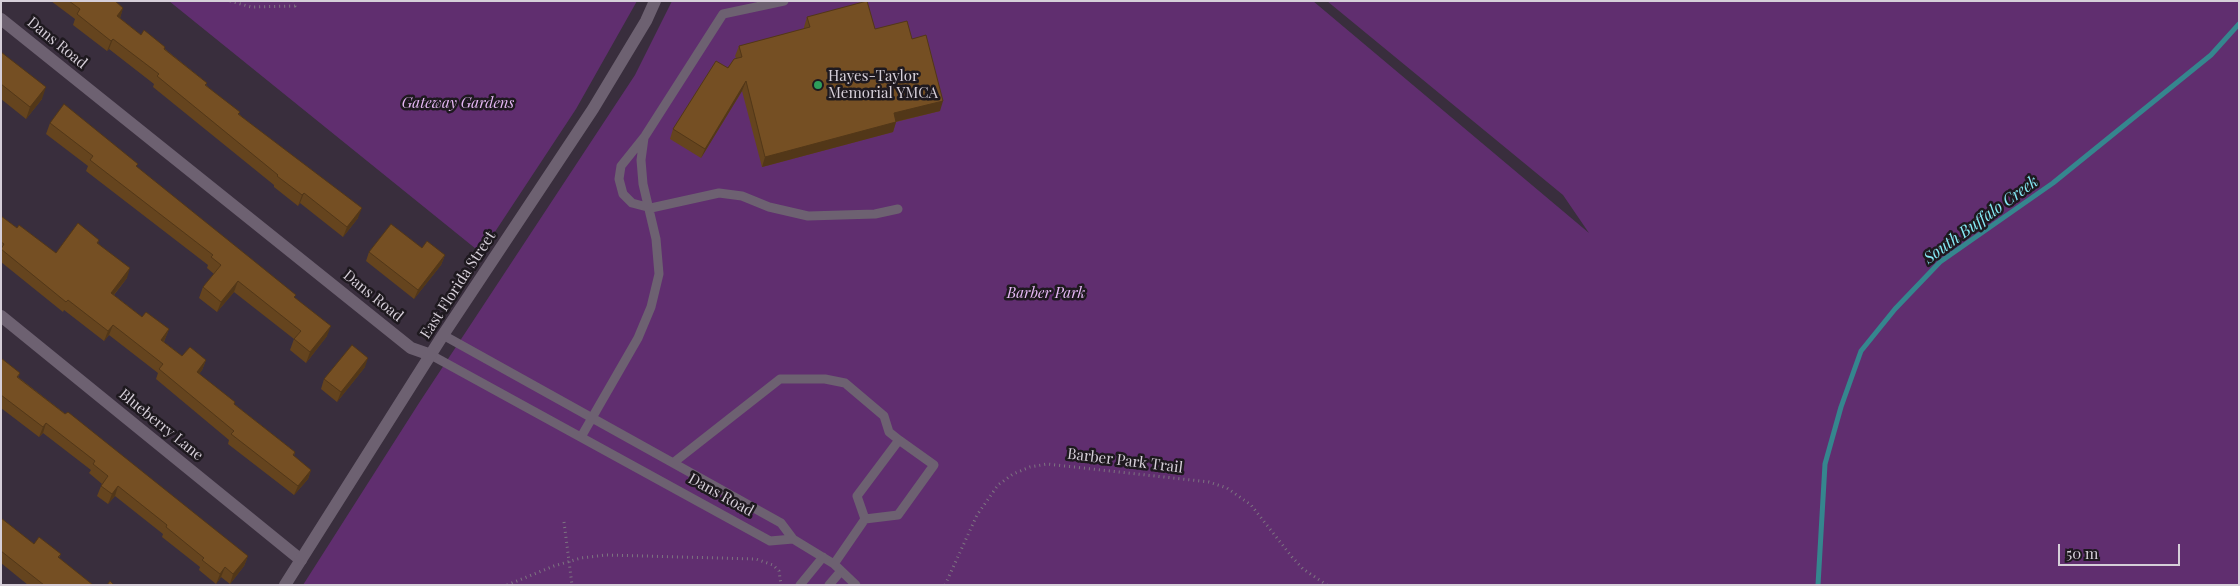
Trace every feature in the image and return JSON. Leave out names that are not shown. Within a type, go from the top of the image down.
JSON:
[{"type":"street","name":"East Florida Street","points":[[285,585],[431,354],[593,109],[646,21],[655,1]]},
{"type":"street","name":"Dans Road","points":[[1,19],[411,348],[431,354]]},
{"type":"street","name":"Blueberry Lane","points":[[1,316],[301,560]]},
{"type":"lane","points":[[784,1],[723,14],[645,136],[621,166],[619,179],[622,194],[632,203],[651,208],[720,194],[742,196],[769,207],[808,216],[874,214],[898,209]]},
{"type":"lane","points":[[581,437],[638,338],[651,307],[659,274],[651,208],[643,184],[641,160],[645,136]]},
{"type":"lane","name":"Dans Road","points":[[444,336],[781,522],[793,539],[834,564],[856,585]]},
{"type":"lane","name":"Dans Road","points":[[431,354],[770,541],[793,539]]},
{"type":"lane","points":[[673,463],[780,380],[825,379],[845,383],[884,416],[889,432],[934,465],[898,515],[865,519],[834,564]]},
{"type":"lane","points":[[865,519],[857,496],[899,440]]},
{"type":"lane","points":[[800,585],[823,557]]},
{"type":"lane","points":[[829,585],[841,571]]},
{"type":"path","points":[[230,1],[251,7],[295,6],[294,1]]},
{"type":"path","name":"Barber Park Trail","points":[[945,585],[977,515],[998,485],[1013,474],[1030,467],[1047,464],[1209,482],[1227,488],[1251,505],[1303,568],[1327,585]]},
{"type":"path","points":[[564,522],[572,585]]},
{"type":"path","points":[[507,585],[569,562],[606,555],[756,559],[773,565],[780,571],[781,585]]},
{"type":"green space","name":"Gateway Gardens","points":[[169,1],[637,1],[576,109],[481,253]]},
{"type":"green space","name":"Barber Park","points":[[672,1],[1313,1],[1589,233],[1563,195],[1327,1],[2239,1],[2239,585],[303,585],[419,403],[635,75]]},
{"type":"building","points":[[69,1],[115,1],[123,8],[117,16],[141,35],[144,30],[165,47],[164,49],[207,83],[205,85],[240,112],[238,114],[362,208],[347,227],[304,193],[302,195],[277,176],[157,76],[159,74],[113,39],[111,41],[77,14],[80,9]]},
{"type":"building","name":"Hayes-Taylor Memorial YMCA","points":[[867,1],[875,29],[907,21],[912,39],[926,35],[943,101],[894,113],[896,122],[765,157],[746,81],[705,149],[673,129],[716,61],[728,68],[734,59],[742,57],[739,46],[810,27],[807,17]]},
{"type":"building","points":[[1,52],[46,87],[30,107],[1,84]]},
{"type":"building","points":[[64,104],[138,164],[136,166],[296,295],[294,297],[331,326],[310,352],[294,339],[301,331],[238,281],[221,302],[203,287],[221,265],[211,257],[213,255],[90,160],[93,156],[50,123]]},
{"type":"building","points":[[1,216],[17,228],[19,225],[56,253],[78,223],[99,240],[97,243],[130,268],[111,293],[142,317],[146,312],[169,329],[161,340],[182,356],[190,347],[206,360],[197,372],[295,452],[293,455],[311,470],[298,486],[231,434],[234,431],[159,369],[163,364],[113,325],[108,331],[68,300],[66,302],[1,249],[4,244],[1,242]]},
{"type":"building","points":[[391,224],[422,248],[427,241],[445,255],[418,290],[369,252]]},
{"type":"building","points":[[352,345],[368,358],[341,392],[324,379]]},
{"type":"building","points":[[1,358],[20,373],[17,377],[65,414],[68,412],[248,556],[233,574],[225,567],[220,574],[202,560],[204,558],[166,527],[167,525],[118,486],[112,494],[101,486],[108,476],[93,464],[95,461],[46,423],[43,427],[1,395]]},
{"type":"building","points":[[1,518],[34,544],[39,537],[61,554],[58,557],[93,585],[44,585],[1,551]]},
{"type":"waterway","name":"South Buffalo Creek","points":[[1818,585],[1825,464],[1841,407],[1861,351],[1895,309],[1940,262],[2053,183],[2211,55],[2239,24]]},
{"type":"place","name":"Hayes-Taylor Memorial YMCA","points":[[818,85]]}]
